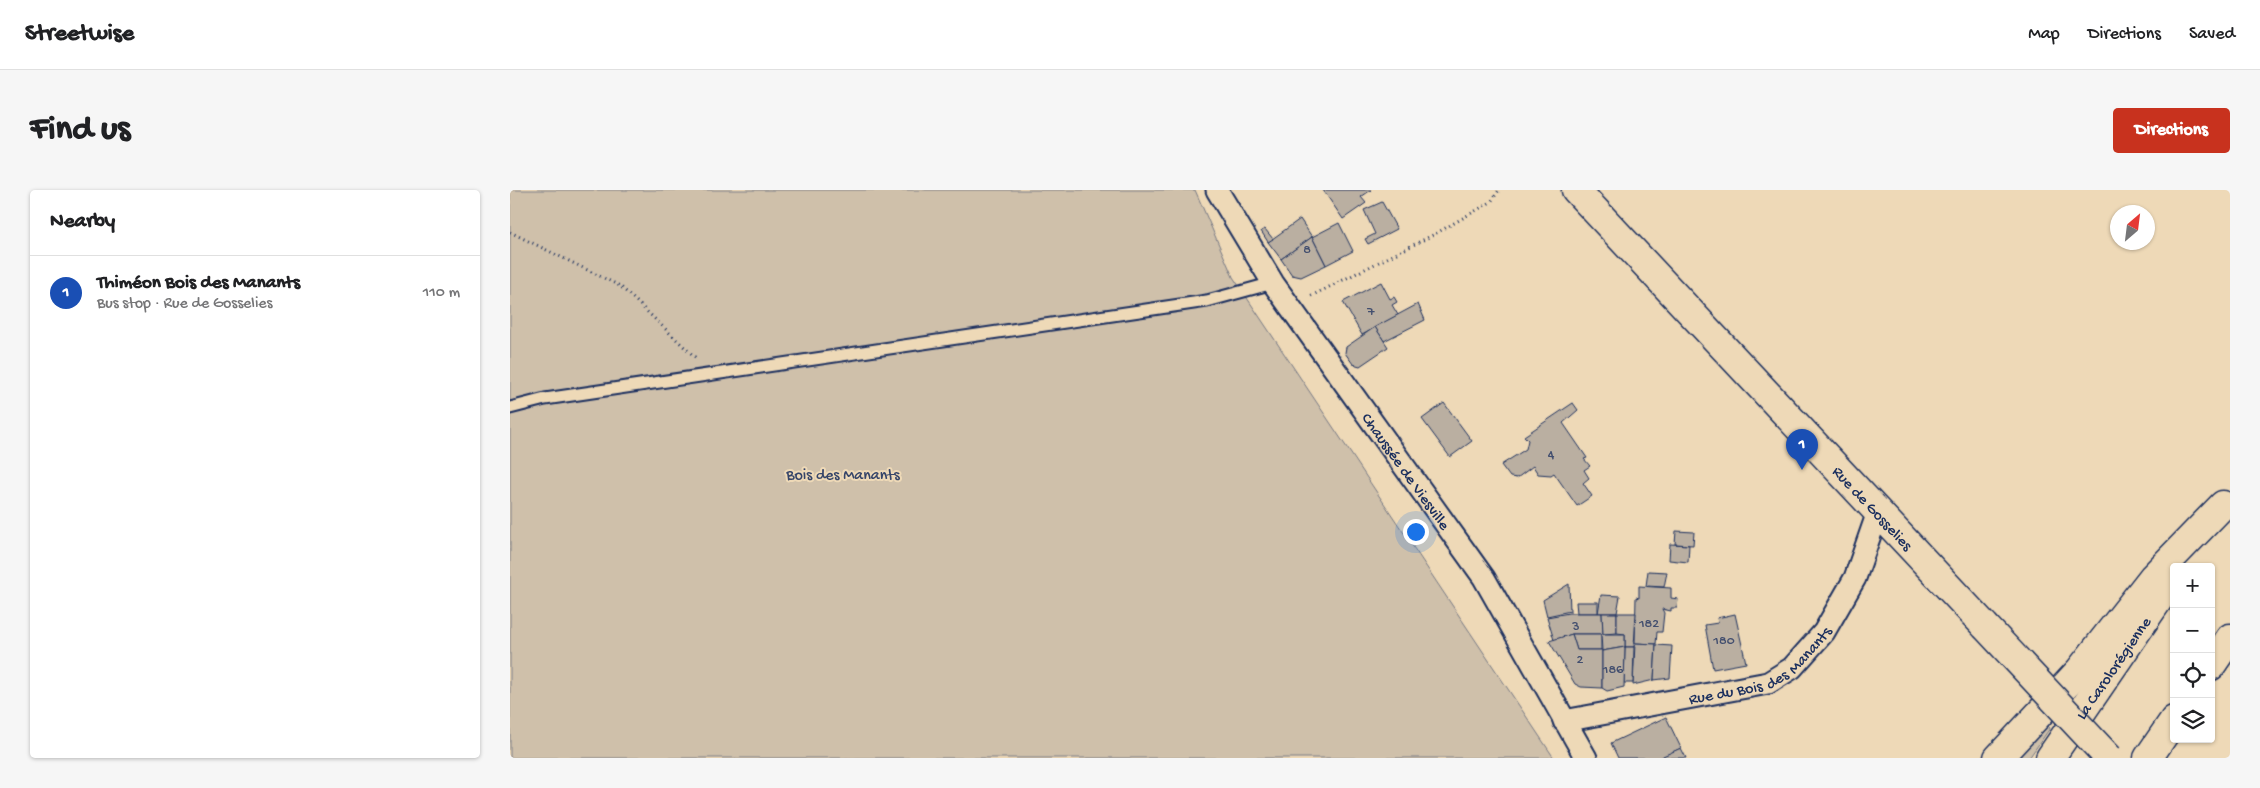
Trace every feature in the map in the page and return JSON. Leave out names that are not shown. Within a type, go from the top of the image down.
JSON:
[{"type":"main road","name":"Rue de Gosselies","points":[[1576,190],[2109,758]]},
{"type":"main road","points":[[2184,563],[2226,500]]},
{"type":"main road","points":[[1998,758],[2080,670],[2153,577],[2226,500]]},
{"type":"main road","name":"La Carolorégienne","points":[[2050,758],[2170,583]]},
{"type":"main road","points":[[2215,660],[2230,638]]},
{"type":"main road","points":[[2152,755],[2170,726]]},
{"type":"street","name":"Chaussée de Viesville","points":[[1217,190],[1273,283],[1484,578],[1586,758]]},
{"type":"street","name":"Rue du Bois des Manants","points":[[1564,721],[1768,684],[1792,668],[1824,632],[1855,578],[1878,512]]},
{"type":"lane","points":[[510,408],[545,399],[1207,301],[1273,283]]},
{"type":"path","points":[[1291,307],[1352,274],[1433,235],[1490,202],[1498,190]]},
{"type":"path","points":[[510,232],[620,286],[714,374]]},
{"type":"green space","name":"Bois des Manants","points":[[510,190],[1195,190],[1233,277],[1554,758],[510,758]]},
{"type":"green space","points":[[2047,725],[2050,728],[2029,758],[2016,758]]},
{"type":"building","points":[[1323,190],[1371,190],[1361,197],[1366,203],[1343,219]]},
{"type":"building","points":[[1382,202],[1397,229],[1368,244],[1365,239],[1375,234],[1364,210]]},
{"type":"building","points":[[1300,219],[1312,237],[1281,259],[1268,242]]},
{"type":"building","points":[[1339,223],[1353,251],[1326,265],[1312,237]]},
{"type":"building","points":[[1265,229],[1273,239],[1268,242],[1261,231]]},
{"type":"building","points":[[1312,237],[1326,265],[1301,277],[1292,275],[1281,259]]},
{"type":"building","points":[[1381,282],[1390,299],[1394,297],[1397,302],[1392,305],[1398,315],[1362,335],[1343,302]]},
{"type":"building","points":[[1418,304],[1425,320],[1384,341],[1375,327]]},
{"type":"building","points":[[1375,327],[1388,347],[1360,366],[1353,364],[1345,353],[1346,347]]},
{"type":"building","points":[[1444,403],[1472,441],[1450,457],[1422,419]]},
{"type":"building","points":[[1573,403],[1578,410],[1563,423],[1587,458],[1584,459],[1590,466],[1584,470],[1589,478],[1583,483],[1592,496],[1577,506],[1554,473],[1551,475],[1538,474],[1533,466],[1517,478],[1510,477],[1501,465],[1526,449],[1528,440],[1524,436]]},
{"type":"building","points":[[1676,531],[1694,532],[1693,545],[1675,544]]},
{"type":"building","points":[[1670,544],[1689,545],[1688,562],[1669,560]]},
{"type":"building","points":[[1648,571],[1667,572],[1664,587],[1646,586]]},
{"type":"building","points":[[1569,584],[1570,611],[1547,616],[1543,600]]},
{"type":"building","points":[[1639,586],[1671,588],[1671,598],[1678,599],[1677,608],[1671,608],[1671,611],[1662,609],[1664,613],[1662,632],[1657,632],[1656,644],[1635,643],[1636,597],[1639,598]]},
{"type":"building","points":[[1601,595],[1620,596],[1617,613],[1598,613]]},
{"type":"building","points":[[1576,602],[1598,602],[1598,613],[1577,613]]},
{"type":"building","points":[[1569,613],[1602,613],[1603,634],[1572,634],[1554,640],[1547,617]]},
{"type":"building","points":[[1602,613],[1617,613],[1617,633],[1603,634]]},
{"type":"building","points":[[1617,613],[1636,613],[1634,647],[1625,647],[1625,634],[1617,633]]},
{"type":"building","points":[[1735,614],[1746,663],[1713,669],[1705,625],[1718,623],[1717,618]]},
{"type":"building","points":[[1572,634],[1601,634],[1601,650],[1577,650]]},
{"type":"building","points":[[1572,634],[1577,650],[1602,650],[1602,688],[1581,687],[1575,684],[1549,641]]},
{"type":"building","points":[[1601,634],[1625,634],[1625,647],[1602,651]]},
{"type":"building","points":[[1635,643],[1656,644],[1654,680],[1633,685]]},
{"type":"building","points":[[1656,645],[1672,646],[1670,678],[1654,680]]},
{"type":"building","points":[[1625,647],[1634,647],[1633,683],[1624,683]]},
{"type":"building","points":[[1625,647],[1624,687],[1607,691],[1602,688],[1602,651]]},
{"type":"building","points":[[1666,717],[1681,748],[1660,758],[1618,758],[1611,743]]},
{"type":"building","points":[[1681,748],[1686,758],[1664,758],[1663,756]]},
{"type":"place","name":"Thiméon Bois des Manants","points":[[1802,470]]}]
